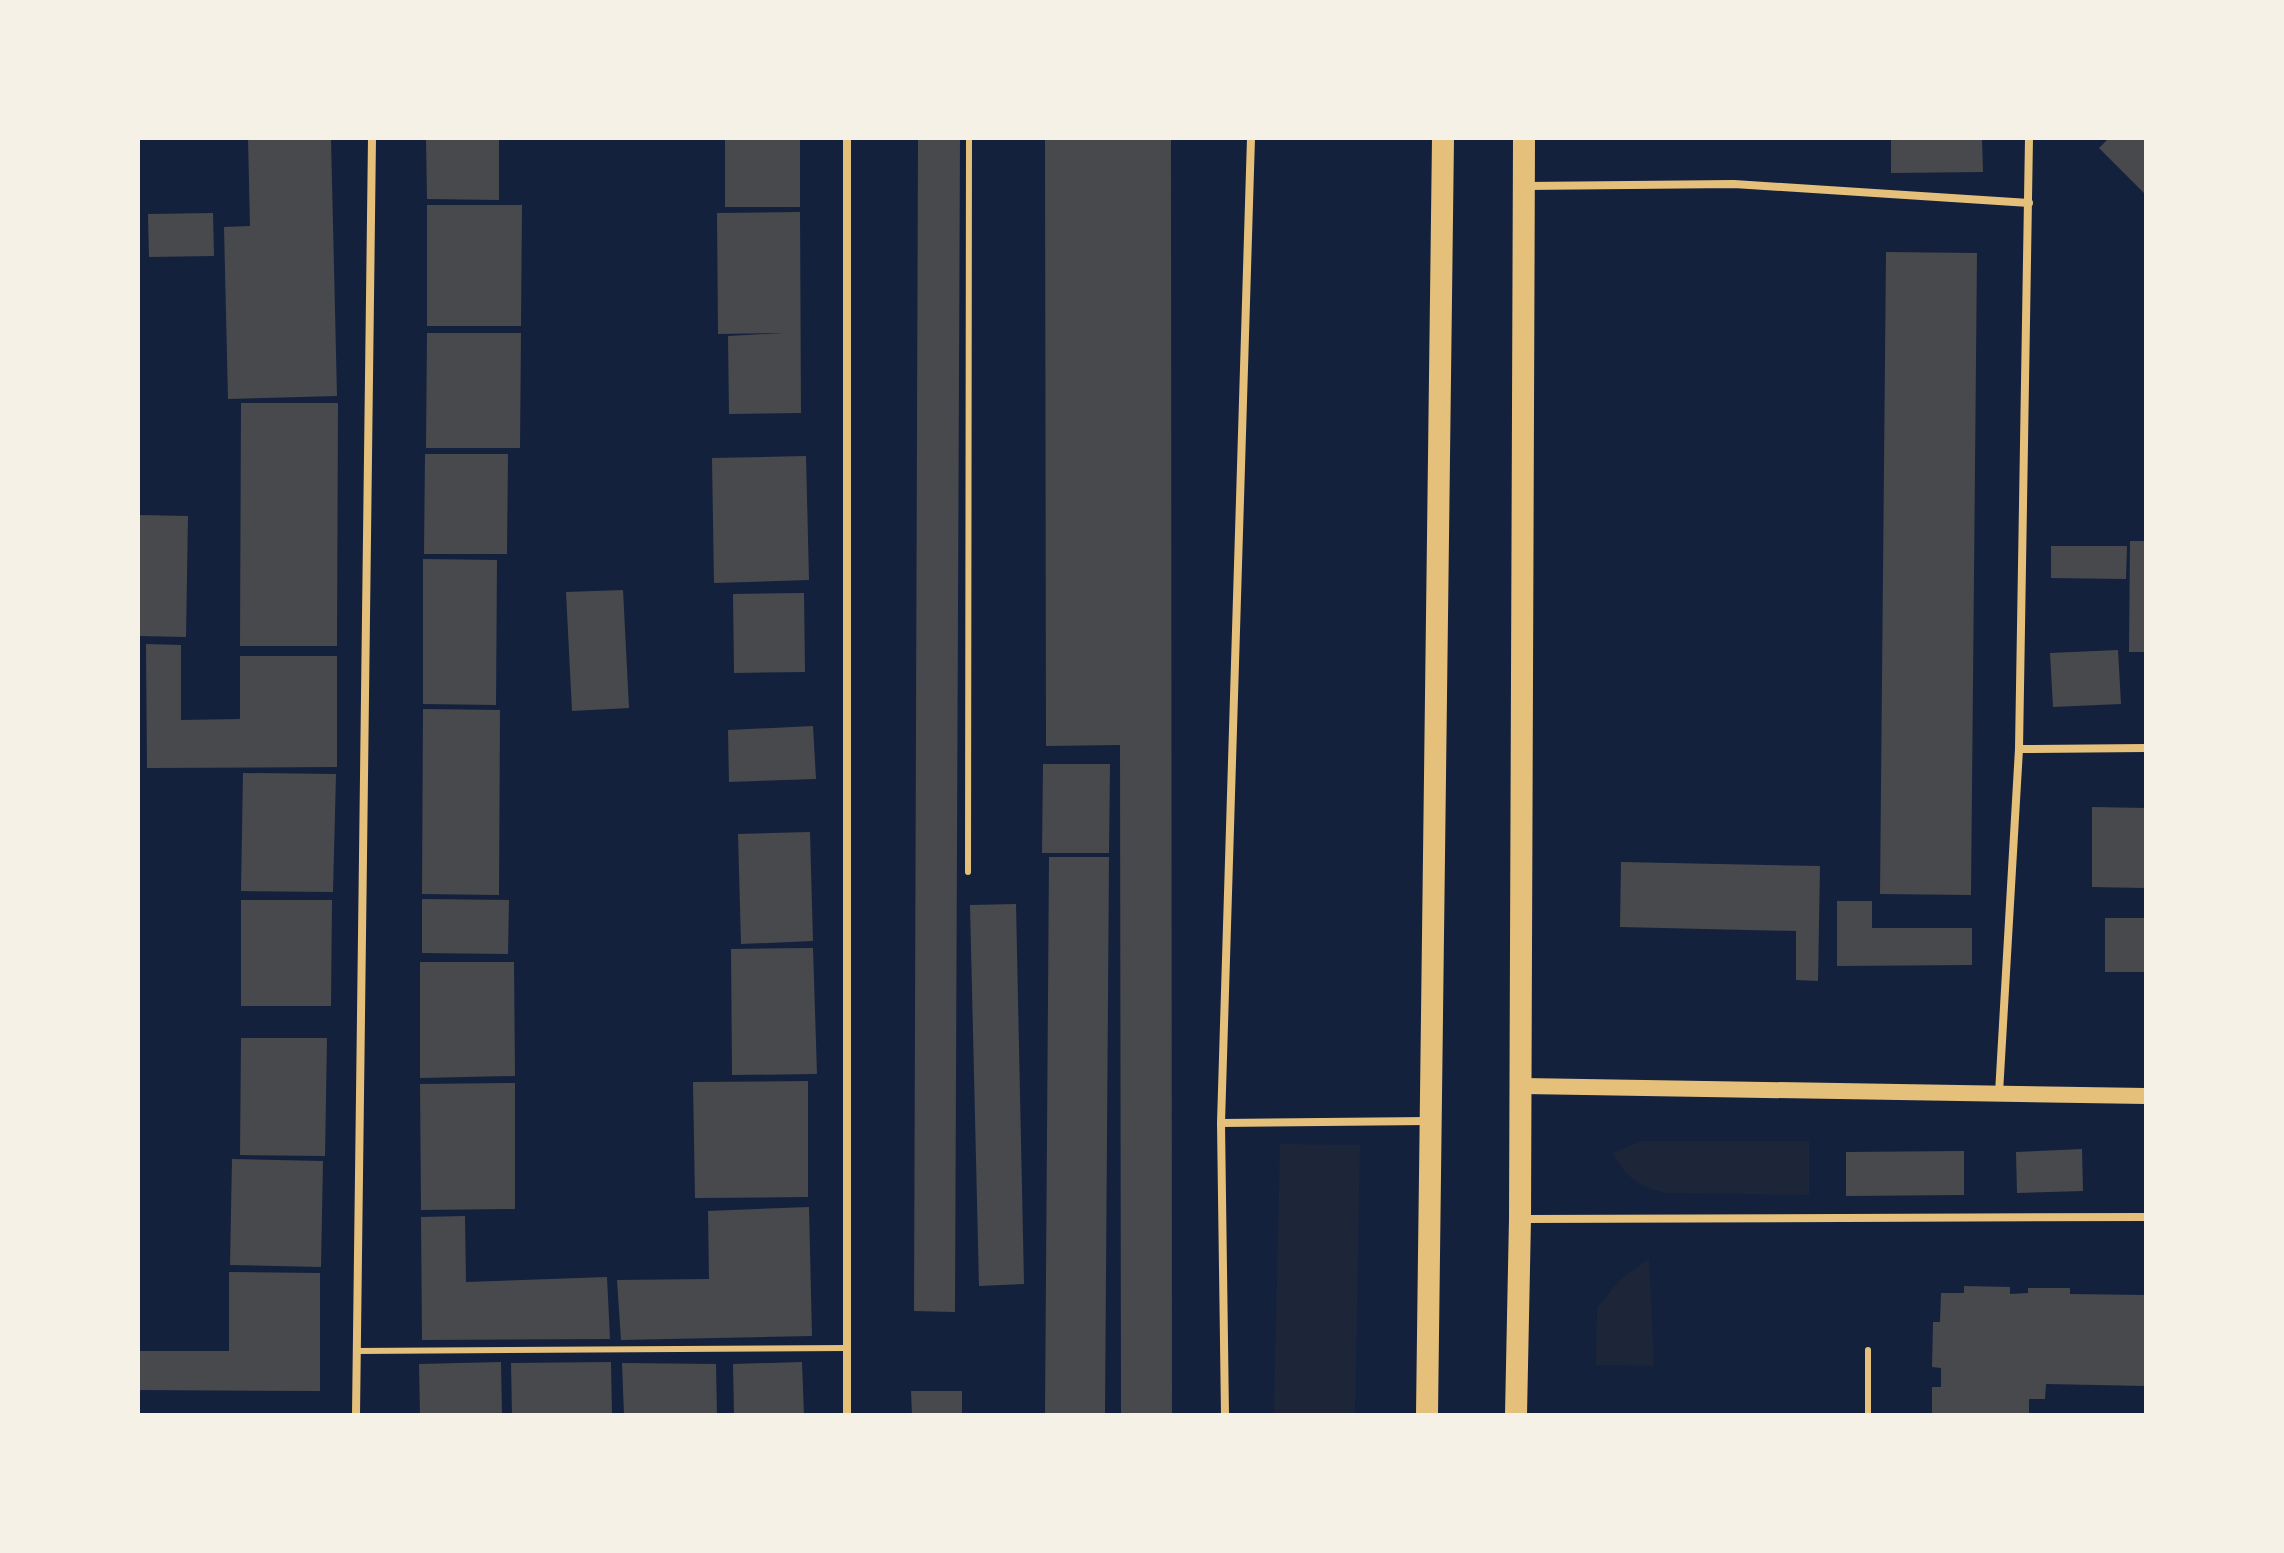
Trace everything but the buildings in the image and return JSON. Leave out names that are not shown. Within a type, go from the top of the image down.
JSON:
[{"type":"highway","points":[[1427,1415],[1443,138]]},
{"type":"highway","points":[[1516,1415],[1521,1086],[1524,138]]},
{"type":"main road","points":[[1521,1086],[2146,1096]]},
{"type":"street","points":[[356,1415],[372,138]]},
{"type":"street","points":[[847,138],[847,1415]]},
{"type":"street","points":[[1225,1415],[1221,1123],[1251,138]]},
{"type":"street","points":[[1999,1094],[2019,749],[2029,138]]},
{"type":"street","points":[[1524,186],[1734,184],[2029,203]]},
{"type":"street","points":[[2019,749],[2146,748]]},
{"type":"street","points":[[1221,1123],[1430,1121]]},
{"type":"street","points":[[1520,1219],[2146,1217]]},
{"type":"lane","points":[[968,872],[969,138]]},
{"type":"lane","points":[[356,1351],[847,1348]]},
{"type":"lane","points":[[1868,1350],[1868,1415]]},
{"type":"shaded area","points":[[1642,1141],[1809,1141],[1809,1195],[1668,1193],[1649,1188],[1629,1175],[1613,1153]]},
{"type":"shaded area","points":[[1280,1144],[1360,1145],[1355,1415],[1274,1415]]},
{"type":"shaded area","points":[[1649,1259],[1654,1366],[1596,1365],[1597,1308],[1620,1280]]}]
